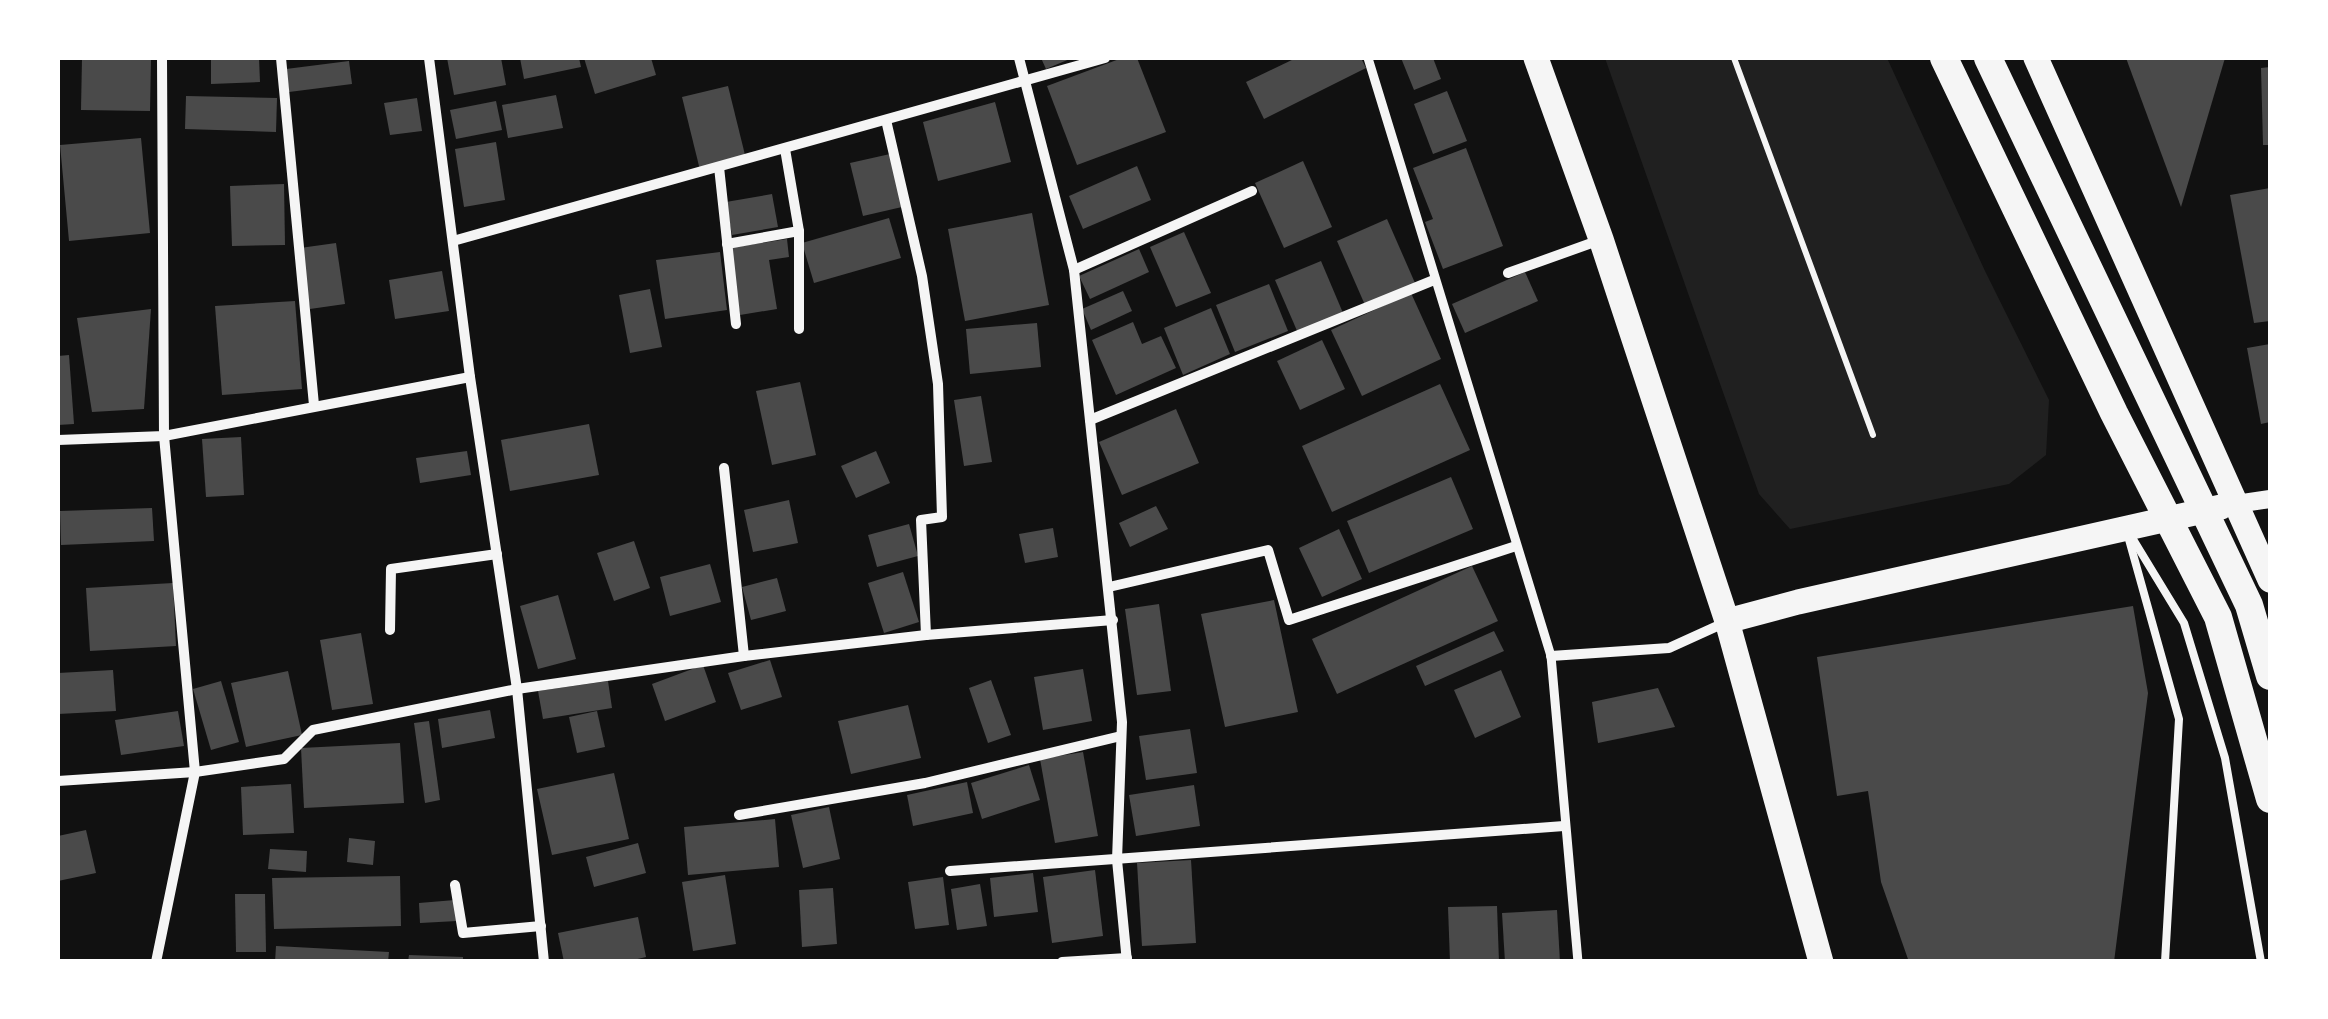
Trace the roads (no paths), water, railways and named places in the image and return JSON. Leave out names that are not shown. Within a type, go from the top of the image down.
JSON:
[{"type":"highway","points":[[1944,58],[2106,396],[2218,617],[2270,800]]},
{"type":"highway","points":[[1988,58],[2250,605],[2270,676]]},
{"type":"main road","points":[[1536,58],[1601,239],[1727,622],[1821,962]]},
{"type":"main road","points":[[2036,58],[2270,580]]},
{"type":"main road","points":[[1727,622],[2236,504]]},
{"type":"street","points":[[156,962],[196,772],[164,436],[162,58]]},
{"type":"street","points":[[281,58],[314,405]]},
{"type":"street","points":[[429,58],[470,377],[517,688],[544,962]]},
{"type":"street","points":[[1019,58],[1074,270],[1121,736],[1117,860],[1127,960],[1062,962]]},
{"type":"street","points":[[453,241],[1105,58]]},
{"type":"street","points":[[1368,58],[1551,656],[1578,962]]},
{"type":"street","points":[[886,120],[922,276],[938,384],[942,517],[921,520],[926,636]]},
{"type":"street","points":[[785,149],[799,231],[799,330]]},
{"type":"street","points":[[719,167],[736,324]]},
{"type":"street","points":[[1074,270],[1252,192]]},
{"type":"street","points":[[727,244],[799,231]]},
{"type":"street","points":[[1508,273],[1601,239]]},
{"type":"street","points":[[1090,420],[1434,280]]},
{"type":"street","points":[[58,440],[164,436],[470,377]]},
{"type":"street","points":[[724,468],[744,656]]},
{"type":"street","points":[[2236,504],[2270,498]]},
{"type":"street","points":[[1109,588],[1268,550],[1289,620],[1516,546]]},
{"type":"street","points":[[390,630],[390,569],[496,554]]},
{"type":"street","points":[[58,781],[196,772],[284,759],[314,730],[517,688],[744,656],[1112,620]]},
{"type":"street","points":[[1551,656],[1669,648],[1727,622]]},
{"type":"street","points":[[739,816],[925,782],[1121,736]]},
{"type":"street","points":[[950,871],[1564,826]]},
{"type":"street","points":[[456,885],[463,933],[541,926]]},
{"type":"lane","points":[[2126,527],[2179,719],[2165,962]]},
{"type":"lane","points":[[2126,527],[2184,623],[2225,758],[2261,962]]}]
